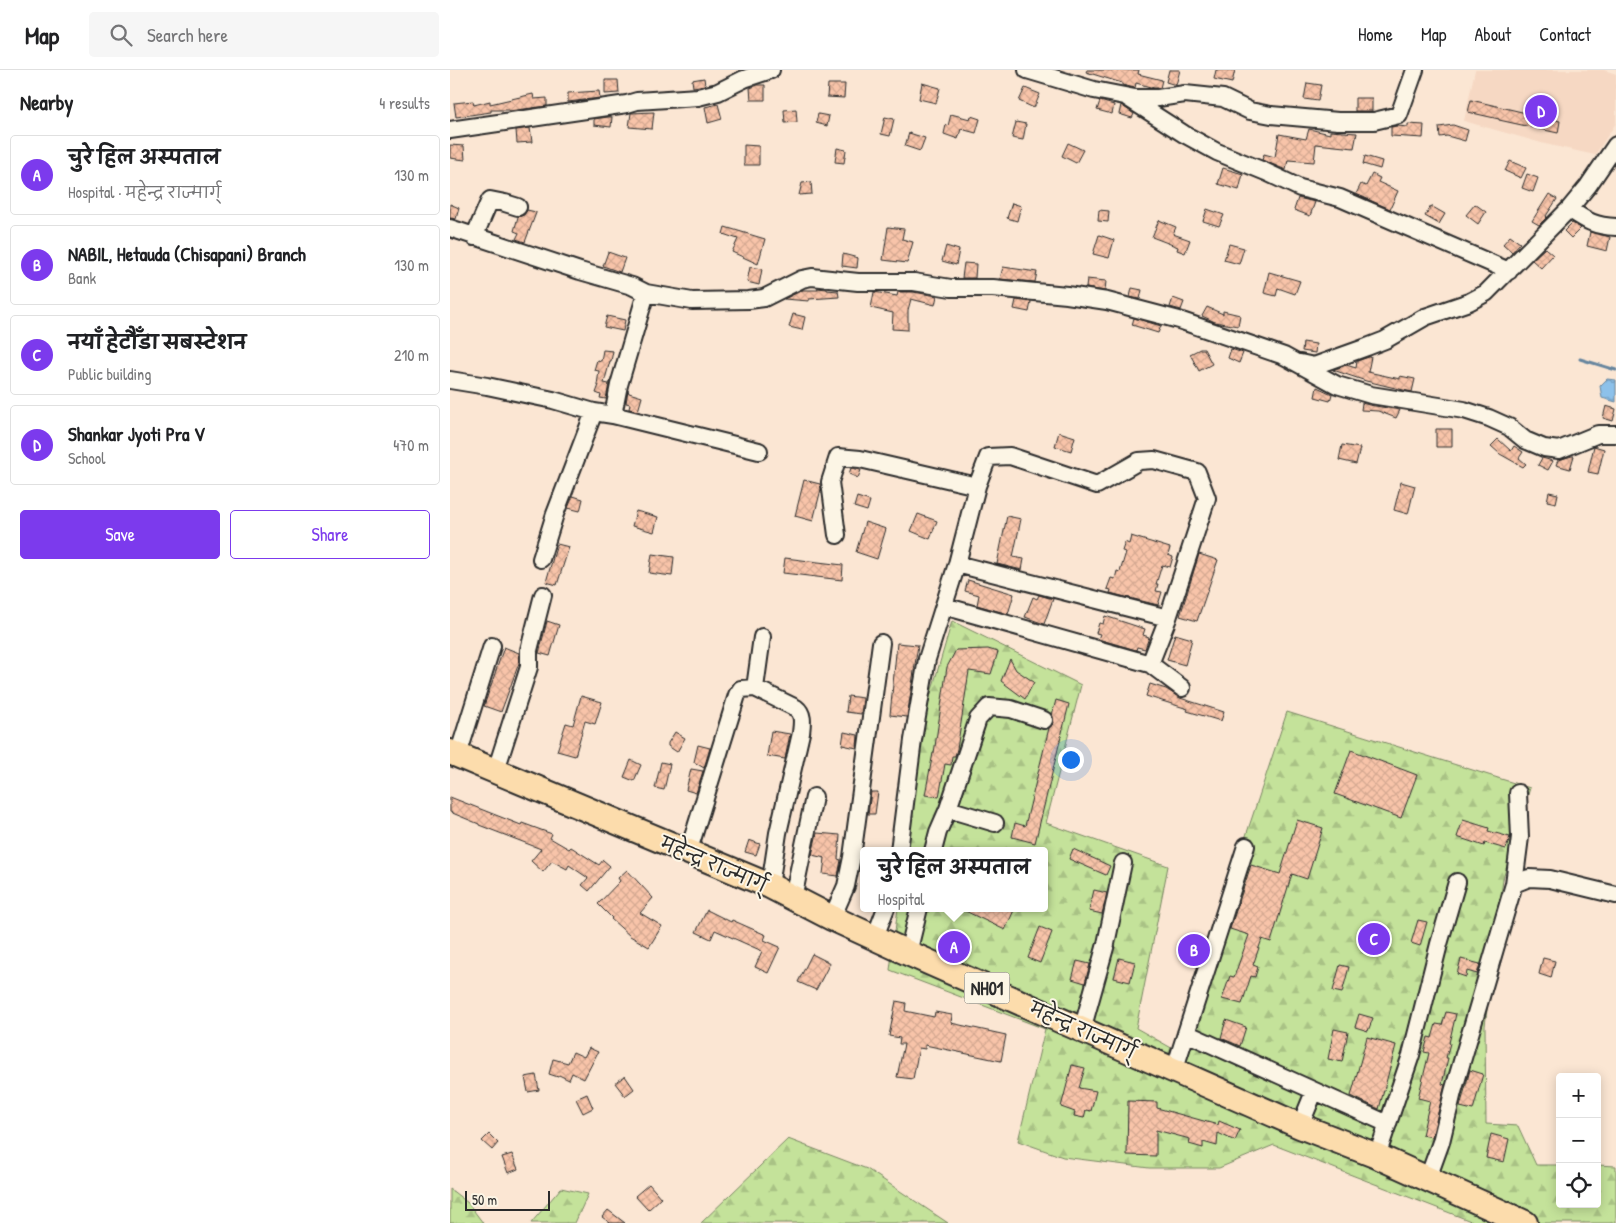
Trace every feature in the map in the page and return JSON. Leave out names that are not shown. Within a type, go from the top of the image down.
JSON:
[{"type":"highway","name":"महेन्द्र राज्मार्ग्","points":[[454,753],[770,886],[832,918],[908,953],[1300,1126],[1428,1178],[1525,1223]]},
{"type":"street","points":[[450,130],[637,101],[698,97],[718,92],[744,79],[771,70]]},
{"type":"street","points":[[1027,70],[1094,90],[1126,97],[1158,98],[1185,94],[1209,96],[1223,98],[1250,111],[1271,115],[1338,121],[1374,121],[1399,115],[1415,70]]},
{"type":"street","points":[[1126,97],[1184,134],[1217,152],[1300,188],[1340,198],[1509,270]]},
{"type":"street","points":[[1298,363],[1314,366],[1385,340],[1425,317],[1469,302],[1486,293],[1569,209],[1616,146]]},
{"type":"street","points":[[474,237],[490,200],[518,207]]},
{"type":"street","points":[[1569,209],[1589,222],[1603,226],[1616,226]]},
{"type":"street","points":[[450,228],[646,292],[692,301],[764,298],[802,279],[812,277],[858,282],[907,281],[951,288],[993,288],[1068,295],[1107,301],[1136,307],[1284,356],[1337,385],[1371,395],[1464,410],[1489,418],[1509,427],[1525,440],[1544,448],[1559,450],[1598,434],[1616,434]]},
{"type":"street","points":[[613,415],[618,386],[646,292]]},
{"type":"street","points":[[450,380],[553,400],[594,412],[759,451]]},
{"type":"street","points":[[541,559],[555,514],[594,412]]},
{"type":"street","points":[[900,847],[913,740],[927,659],[957,564],[977,486],[988,457],[1010,456],[1097,485],[1139,461],[1154,460],[1197,472],[1207,498],[1168,618],[1150,664]]},
{"type":"street","points":[[837,535],[830,482],[838,457],[860,459],[977,486]]},
{"type":"street","points":[[957,564],[1168,618]]},
{"type":"street","points":[[496,770],[529,667],[530,650],[544,595]]},
{"type":"street","points":[[944,606],[1150,664],[1182,688]]},
{"type":"street","points":[[755,688],[762,637]]},
{"type":"street","points":[[832,918],[846,886],[852,857],[881,644]]},
{"type":"street","points":[[454,753],[492,646]]},
{"type":"street","points":[[688,853],[737,695],[741,689],[755,688],[796,708],[800,711],[802,719],[778,833],[770,886]]},
{"type":"street","points":[[935,847],[938,832],[948,810],[978,719],[989,708],[1011,709],[1044,720]]},
{"type":"street","points":[[1428,1178],[1441,1142],[1453,1092],[1514,884],[1520,837],[1518,793]]},
{"type":"street","points":[[792,898],[814,797]]},
{"type":"street","points":[[948,810],[995,823]]},
{"type":"street","points":[[1174,1071],[1246,846]]},
{"type":"street","points":[[1082,1030],[1106,944],[1123,864]]},
{"type":"street","points":[[1514,884],[1530,878],[1550,879],[1616,895]]},
{"type":"street","points":[[1377,1156],[1411,1056],[1439,944],[1457,882]]},
{"type":"street","points":[[875,937],[884,912]]},
{"type":"street","points":[[908,953],[918,912]]},
{"type":"street","points":[[1186,1033],[1388,1124]]},
{"type":"street","points":[[1300,1126],[1314,1092]]},
{"type":"shaded area","points":[[1475,70],[1604,70],[1616,74],[1616,123],[1595,155],[1545,144],[1464,121]]},
{"type":"green space","points":[[952,621],[1081,685],[1046,823],[1168,866],[1136,1028],[1175,1050],[1287,712],[1530,788],[1503,879],[1485,1026],[1486,1124],[1518,1126],[1536,1165],[1556,1165],[1556,1208],[1601,1208],[1601,1165],[1616,1166],[1616,1223],[1476,1223],[1274,1145],[1219,1168],[1149,1168],[1063,1157],[1018,1141],[1045,1029],[890,970],[897,912],[1048,912],[1048,847],[906,847],[920,731]]},
{"type":"green space","points":[[788,1139],[867,1169],[948,1223],[701,1223]]},
{"type":"green space","points":[[561,1188],[588,1194],[575,1223],[531,1223]]},
{"type":"green space","points":[[450,1189],[468,1203],[483,1223],[450,1223]]},
{"type":"water","points":[[1607,379],[1616,380],[1616,402],[1602,398],[1600,386]]},
{"type":"building","points":[[1087,70],[1139,70],[1138,74],[1162,80],[1160,88],[1136,83],[1135,88],[1086,72]]},
{"type":"building","points":[[1169,70],[1180,70],[1176,85],[1166,82]]},
{"type":"building","points":[[1216,70],[1235,70],[1232,83],[1214,79]]},
{"type":"building","points":[[704,78],[705,85],[693,87],[692,80]]},
{"type":"building","points":[[605,80],[618,80],[619,93],[605,94]]},
{"type":"building","points":[[922,83],[940,88],[936,103],[919,99]]},
{"type":"building","points":[[1307,83],[1321,85],[1318,101],[1304,99]]},
{"type":"building","points":[[828,84],[845,84],[844,98],[827,97]]},
{"type":"building","points":[[765,85],[765,100],[751,100],[750,88]]},
{"type":"building","points":[[1025,88],[1040,94],[1034,108],[1019,101]]},
{"type":"building","points":[[599,91],[600,98],[568,102],[568,93]]},
{"type":"building","points":[[533,94],[534,99],[547,98],[547,106],[509,111],[491,110],[491,112],[456,117],[454,103],[473,101],[474,105],[490,101],[490,104]]},
{"type":"building","points":[[1355,98],[1372,98],[1372,111],[1355,111]]},
{"type":"building","points":[[1471,100],[1560,121],[1558,133],[1468,112]]},
{"type":"building","points":[[1100,101],[1114,105],[1112,114],[1097,110]]},
{"type":"building","points":[[718,104],[722,119],[708,123],[705,107]]},
{"type":"building","points":[[1121,105],[1134,114],[1132,118],[1119,114]]},
{"type":"building","points":[[796,109],[797,122],[785,123],[784,110]]},
{"type":"building","points":[[654,112],[652,129],[629,127],[631,113]]},
{"type":"building","points":[[818,114],[829,116],[827,126],[816,123]]},
{"type":"building","points":[[951,114],[970,119],[971,116],[980,119],[976,133],[961,129],[958,139],[944,134]]},
{"type":"building","points":[[612,117],[611,127],[594,125],[594,119]]},
{"type":"building","points":[[885,117],[894,119],[890,136],[881,134]]},
{"type":"building","points":[[1016,122],[1026,124],[1023,140],[1012,138]]},
{"type":"building","points":[[1408,124],[1424,125],[1423,138],[1391,136],[1391,127],[1408,127]]},
{"type":"building","points":[[1453,125],[1468,130],[1465,141],[1447,136],[1440,137],[1439,127]]},
{"type":"building","points":[[530,128],[532,142],[517,143],[516,130]]},
{"type":"building","points":[[1309,129],[1330,134],[1330,131],[1357,133],[1354,148],[1316,144],[1314,162],[1288,160],[1286,170],[1262,160],[1264,154],[1275,157],[1279,134],[1306,139]]},
{"type":"building","points":[[909,133],[925,138],[920,151],[905,146]]},
{"type":"building","points":[[1068,143],[1083,150],[1076,163],[1062,156]]},
{"type":"building","points":[[450,145],[464,146],[465,160],[450,158]]},
{"type":"building","points":[[744,145],[759,146],[759,165],[744,165]]},
{"type":"building","points":[[837,148],[846,150],[844,163],[835,162]]},
{"type":"building","points":[[1365,156],[1382,161],[1380,169],[1363,164]]},
{"type":"building","points":[[1510,161],[1526,168],[1521,178],[1505,171]]},
{"type":"building","points":[[1223,168],[1243,174],[1239,190],[1218,184]]},
{"type":"building","points":[[1372,174],[1380,178],[1378,182],[1398,191],[1390,209],[1356,194],[1361,184],[1366,186]]},
{"type":"building","points":[[1527,174],[1538,178],[1533,192],[1522,188]]},
{"type":"building","points":[[811,182],[812,194],[799,195],[802,183]]},
{"type":"building","points":[[1549,194],[1557,199],[1547,217],[1539,225],[1532,221]]},
{"type":"building","points":[[1298,198],[1315,202],[1310,216],[1294,210]]},
{"type":"building","points":[[1012,203],[1021,206],[1017,221],[1007,218]]},
{"type":"building","points":[[450,204],[459,208],[456,219],[450,218]]},
{"type":"building","points":[[1475,204],[1486,212],[1478,224],[1466,215]]},
{"type":"building","points":[[1431,206],[1445,214],[1439,224],[1425,216]]},
{"type":"building","points":[[1207,209],[1224,215],[1219,226],[1203,221]]},
{"type":"building","points":[[527,210],[536,213],[525,242],[516,239],[519,233],[514,231],[518,217],[524,215]]},
{"type":"building","points":[[1099,210],[1109,211],[1108,222],[1098,221]]},
{"type":"building","points":[[1159,220],[1176,227],[1173,234],[1190,240],[1185,253],[1177,250],[1178,247],[1152,237]]},
{"type":"building","points":[[1572,223],[1581,228],[1571,238],[1564,231]]},
{"type":"building","points":[[725,227],[765,239],[758,264],[732,252],[738,239],[723,234]]},
{"type":"building","points":[[888,227],[904,229],[902,239],[913,242],[907,263],[883,260]]},
{"type":"building","points":[[1590,232],[1610,237],[1607,251],[1587,246]]},
{"type":"building","points":[[1099,235],[1114,240],[1109,258],[1093,254]]},
{"type":"building","points":[[1510,236],[1520,243],[1512,252],[1503,244]]},
{"type":"building","points":[[1229,244],[1244,248],[1239,264],[1224,260]]},
{"type":"building","points":[[946,246],[959,250],[956,265],[942,261]]},
{"type":"building","points":[[1545,248],[1553,255],[1541,268],[1532,260]]},
{"type":"building","points":[[608,252],[625,258],[620,272],[603,266]]},
{"type":"building","points":[[843,254],[858,258],[857,268],[842,266]]},
{"type":"building","points":[[964,263],[976,264],[975,278],[962,278]]},
{"type":"building","points":[[750,267],[762,269],[759,285],[747,282]]},
{"type":"building","points":[[1003,267],[1037,272],[1035,282],[1000,279]]},
{"type":"building","points":[[1269,272],[1300,281],[1295,294],[1278,288],[1276,296],[1264,293]]},
{"type":"building","points":[[1087,279],[1106,281],[1105,291],[1086,288]]},
{"type":"building","points":[[817,288],[838,291],[839,297],[809,299],[809,301],[784,299],[803,290],[818,290]]},
{"type":"building","points":[[1132,288],[1142,290],[1140,299],[1130,297]]},
{"type":"building","points":[[874,292],[897,296],[898,292],[913,292],[937,296],[935,305],[911,299],[908,310],[908,330],[892,329],[893,313],[871,308]]},
{"type":"building","points":[[1173,298],[1184,302],[1181,310],[1170,307]]},
{"type":"building","points":[[1016,300],[1031,302],[1029,312],[1014,309]]},
{"type":"building","points":[[1207,307],[1223,314],[1223,311],[1240,315],[1238,326],[1215,322],[1202,316]]},
{"type":"building","points":[[793,314],[805,317],[802,330],[789,327]]},
{"type":"building","points":[[607,316],[625,320],[623,331],[604,327]]},
{"type":"building","points":[[1134,318],[1161,326],[1158,333],[1132,325]]},
{"type":"building","points":[[1303,342],[1316,344],[1315,353],[1302,351]]},
{"type":"building","points":[[1204,349],[1212,364],[1199,371],[1190,354]]},
{"type":"building","points":[[1231,349],[1243,353],[1239,363],[1228,358]]},
{"type":"building","points":[[603,350],[613,351],[604,383],[609,384],[606,399],[600,398],[601,395],[596,393],[599,385],[597,385],[599,371],[594,370],[597,360],[601,361]]},
{"type":"building","points":[[1371,357],[1368,372],[1400,379],[1400,376],[1415,379],[1412,392],[1366,381],[1333,370],[1346,365],[1356,368],[1357,361]]},
{"type":"building","points":[[1317,387],[1332,394],[1330,401],[1315,397]]},
{"type":"building","points":[[628,390],[629,393],[642,397],[638,411],[629,409],[630,404],[626,403]]},
{"type":"building","points":[[1362,403],[1400,410],[1396,418],[1378,411],[1361,410]]},
{"type":"building","points":[[1606,406],[1616,409],[1613,421],[1603,418]]},
{"type":"building","points":[[1436,429],[1452,429],[1452,447],[1436,447]]},
{"type":"building","points":[[1059,432],[1075,437],[1071,451],[1055,446]]},
{"type":"building","points":[[1498,439],[1511,451],[1514,446],[1523,452],[1519,458],[1526,464],[1523,467],[1500,454],[1491,446]]},
{"type":"building","points":[[1342,445],[1360,448],[1356,464],[1339,460]]},
{"type":"building","points":[[1594,446],[1604,449],[1598,474],[1588,472]]},
{"type":"building","points":[[1574,456],[1570,469],[1556,465],[1558,460]]},
{"type":"building","points":[[1542,458],[1553,461],[1548,470],[1538,465]]},
{"type":"building","points":[[851,468],[861,470],[858,478],[849,474]]},
{"type":"building","points":[[804,480],[820,484],[821,489],[813,521],[795,516]]},
{"type":"building","points":[[1401,482],[1415,486],[1408,514],[1394,510]]},
{"type":"building","points":[[1549,492],[1558,494],[1556,503],[1547,501]]},
{"type":"building","points":[[573,496],[583,499],[580,511],[568,508]]},
{"type":"building","points":[[857,497],[870,501],[867,511],[854,507]]},
{"type":"building","points":[[636,511],[658,517],[654,532],[632,526]]},
{"type":"building","points":[[918,514],[937,521],[930,539],[911,531]]},
{"type":"building","points":[[1007,516],[1021,519],[1013,557],[1024,559],[1022,570],[997,564]]},
{"type":"building","points":[[865,522],[886,529],[877,559],[856,552]]},
{"type":"building","points":[[1131,536],[1170,548],[1168,555],[1173,557],[1170,567],[1162,565],[1156,584],[1158,584],[1156,591],[1162,592],[1158,605],[1110,593],[1111,590],[1107,589],[1111,578],[1115,579],[1117,571],[1120,572],[1126,552],[1122,551],[1125,542],[1129,544]]},
{"type":"building","points":[[557,544],[569,547],[557,585],[546,582]]},
{"type":"building","points":[[652,554],[674,557],[672,576],[649,573]]},
{"type":"building","points":[[1199,554],[1218,560],[1197,621],[1180,616]]},
{"type":"building","points":[[785,558],[843,565],[842,580],[783,573]]},
{"type":"building","points":[[968,580],[1014,594],[1008,614],[977,605],[979,595],[965,591]]},
{"type":"building","points":[[1039,595],[1053,599],[1044,624],[1025,617],[1033,597],[1037,599]]},
{"type":"building","points":[[1105,616],[1145,629],[1143,635],[1149,637],[1145,649],[1137,647],[1136,650],[1098,639],[1100,634],[1096,633],[1099,623],[1103,624]]},
{"type":"building","points":[[547,621],[559,625],[550,656],[539,653]]},
{"type":"building","points":[[1175,634],[1192,639],[1185,665],[1167,660]]},
{"type":"building","points":[[897,643],[918,645],[907,717],[890,715]]},
{"type":"building","points":[[504,647],[519,653],[519,663],[501,712],[484,706]]},
{"type":"building","points":[[988,649],[998,652],[991,674],[969,671],[957,749],[955,756],[952,756],[951,765],[945,764],[939,797],[925,795],[934,753],[947,667],[956,650]]},
{"type":"building","points":[[1010,659],[1016,670],[1034,682],[1025,699],[1001,681]]},
{"type":"building","points":[[1150,684],[1166,689],[1180,698],[1224,712],[1221,721],[1146,696]]},
{"type":"building","points":[[581,696],[602,702],[595,724],[585,721],[575,756],[557,751],[566,723],[573,725]]},
{"type":"building","points":[[848,696],[863,698],[861,714],[846,712]]},
{"type":"building","points":[[1056,700],[1069,704],[1035,843],[1012,837],[1015,823],[1025,826],[1049,728],[1054,723],[1052,715]]},
{"type":"building","points":[[771,731],[790,734],[785,759],[767,756]]},
{"type":"building","points":[[675,732],[685,738],[677,752],[668,746]]},
{"type":"building","points":[[844,732],[858,735],[857,748],[842,745]]},
{"type":"building","points":[[698,745],[710,748],[704,768],[694,762]]},
{"type":"building","points":[[1351,750],[1417,775],[1401,818],[1335,794]]},
{"type":"building","points":[[631,760],[641,765],[634,781],[624,777]]},
{"type":"building","points":[[661,762],[670,764],[664,790],[655,788]]},
{"type":"building","points":[[691,769],[703,771],[696,793],[686,790]]},
{"type":"building","points":[[871,792],[878,792],[875,814],[868,814]]},
{"type":"building","points":[[450,797],[521,825],[522,823],[552,834],[550,838],[569,849],[571,847],[599,865],[603,860],[610,866],[589,891],[582,885],[588,878],[569,865],[567,869],[552,861],[543,872],[531,861],[541,849],[450,812]]},
{"type":"building","points":[[1297,820],[1323,828],[1307,879],[1292,874],[1271,942],[1262,939],[1253,965],[1258,967],[1255,977],[1251,976],[1242,1004],[1222,999],[1230,976],[1234,977],[1249,935],[1230,929],[1251,865],[1280,874]]},
{"type":"building","points":[[1463,820],[1489,828],[1488,831],[1510,837],[1506,849],[1485,843],[1484,846],[1457,837]]},
{"type":"building","points":[[817,833],[840,835],[838,859],[841,860],[838,876],[823,874],[825,858],[812,855]]},
{"type":"building","points":[[749,840],[760,844],[756,855],[745,852]]},
{"type":"building","points":[[1073,849],[1110,866],[1106,875],[1069,859]]},
{"type":"building","points":[[627,870],[653,898],[640,913],[662,926],[649,947],[630,936],[598,904],[620,881],[618,878]]},
{"type":"building","points":[[1094,890],[1107,893],[1102,914],[1089,911]]},
{"type":"building","points":[[707,910],[731,922],[732,920],[766,935],[764,940],[780,947],[768,973],[755,967],[762,951],[715,930],[711,939],[696,932]]},
{"type":"building","points":[[967,912],[1013,912],[1005,930]]},
{"type":"building","points":[[1418,920],[1427,922],[1420,946],[1411,943]]},
{"type":"building","points":[[1040,927],[1052,932],[1040,963],[1028,958]]},
{"type":"building","points":[[812,954],[830,963],[816,990],[798,982]]},
{"type":"building","points":[[1119,958],[1135,962],[1130,982],[1114,978]]},
{"type":"building","points":[[1543,958],[1555,961],[1551,978],[1539,974]]},
{"type":"building","points":[[1461,959],[1480,964],[1477,974],[1467,971],[1466,977],[1457,974]]},
{"type":"building","points":[[1077,961],[1090,964],[1085,983],[1072,979]]},
{"type":"building","points":[[1340,965],[1349,967],[1342,993],[1333,991]]},
{"type":"building","points":[[896,1001],[906,1003],[905,1011],[934,1017],[935,1012],[952,1015],[951,1023],[1006,1035],[1001,1061],[925,1045],[925,1049],[919,1048],[913,1079],[897,1077],[904,1044],[899,1044],[900,1038],[889,1036]]},
{"type":"building","points":[[1446,1012],[1456,1014],[1446,1058],[1448,1058],[1442,1084],[1445,1085],[1432,1137],[1422,1135],[1430,1101],[1418,1098],[1429,1053],[1424,1052],[1428,1037],[1432,1038],[1436,1024],[1442,1025]]},
{"type":"building","points":[[1359,1014],[1373,1018],[1368,1031],[1355,1027]]},
{"type":"building","points":[[1226,1020],[1246,1027],[1240,1046],[1221,1038]]},
{"type":"building","points":[[1334,1029],[1348,1032],[1342,1062],[1328,1059]]},
{"type":"building","points":[[1367,1037],[1396,1045],[1379,1109],[1351,1096]]},
{"type":"building","points":[[589,1048],[598,1052],[584,1079],[572,1073],[569,1080],[559,1075],[558,1077],[549,1074],[553,1059],[568,1063],[573,1052],[584,1057]]},
{"type":"building","points":[[1072,1065],[1085,1068],[1079,1088],[1096,1091],[1091,1111],[1086,1110],[1084,1118],[1074,1116],[1075,1112],[1061,1107]]},
{"type":"building","points":[[1470,1070],[1483,1074],[1473,1110],[1460,1107]]},
{"type":"building","points":[[536,1075],[539,1090],[528,1092],[525,1077]]},
{"type":"building","points":[[625,1076],[634,1089],[625,1096],[615,1083]]},
{"type":"building","points":[[587,1094],[593,1108],[583,1113],[576,1099]]},
{"type":"building","points":[[1128,1101],[1157,1102],[1157,1108],[1218,1125],[1219,1121],[1240,1130],[1235,1141],[1218,1133],[1217,1146],[1203,1142],[1203,1148],[1189,1144],[1190,1139],[1156,1130],[1156,1156],[1127,1155]]},
{"type":"building","points":[[489,1134],[498,1143],[492,1150],[482,1141]]},
{"type":"building","points":[[1491,1134],[1509,1139],[1504,1162],[1486,1158]]},
{"type":"building","points":[[512,1154],[518,1169],[508,1173],[502,1157]]},
{"type":"building","points":[[649,1184],[661,1198],[648,1210],[635,1196]]},
{"type":"building","points":[[608,1210],[625,1223],[610,1223],[602,1217]]},
{"type":"waterway","points":[[1580,359],[1616,370]]},
{"type":"place","name":"Shankar Jyoti Pra V","points":[[1541,111]]},
{"type":"place","name":"नयाँ हेटौँडा सबस्टेशन","points":[[1374,939]]},
{"type":"place","name":"चुरे हिल अस्पताल","points":[[954,947]]},
{"type":"place","name":"NABIL, Hetauda (Chisapani) Branch","points":[[1194,950]]}]
